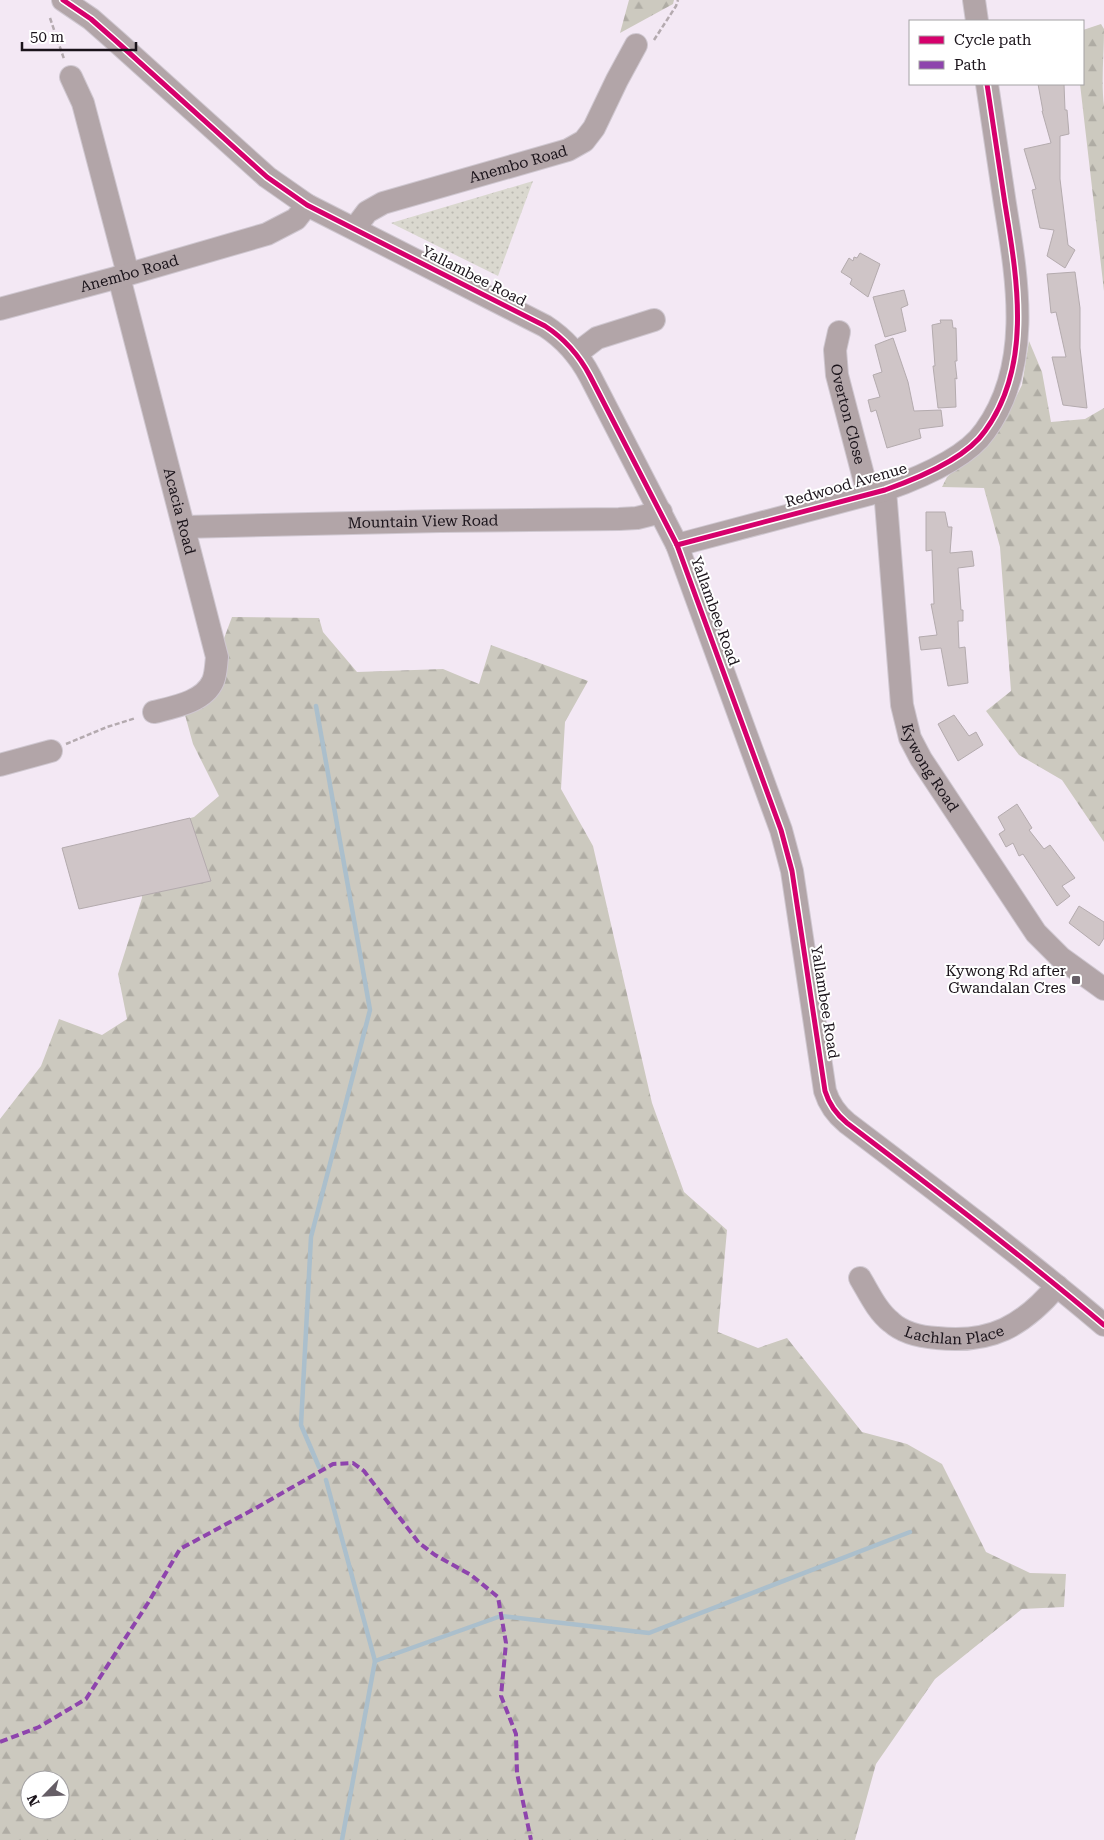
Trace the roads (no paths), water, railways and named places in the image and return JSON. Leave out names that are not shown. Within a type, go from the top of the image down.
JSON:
[{"type":"street","name":"Yallambee Road","points":[[64,0],[116,41],[267,177],[307,204],[545,326],[566,342],[583,362],[677,545],[787,850],[792,871],[828,1099],[838,1116],[847,1124],[1058,1286],[1104,1325]]},
{"type":"street","points":[[974,0],[977,20]]},
{"type":"street","name":"Anembo Road","points":[[354,228],[368,212],[383,203],[568,150],[584,141],[594,128],[636,45]]},
{"type":"street","name":"Acacia Road","points":[[70,77],[82,103],[217,657],[214,679],[208,690],[182,704],[154,712]]},
{"type":"street","name":"Redwood Avenue","points":[[677,545],[877,492],[928,473],[948,462],[967,449],[985,432],[999,407],[1012,371],[1017,340],[1018,309],[1015,271],[986,85]]},
{"type":"street","name":"Anembo Road","points":[[0,309],[267,234],[296,219],[307,204]]},
{"type":"street","points":[[576,354],[597,338],[654,320]]},
{"type":"street","name":"Overton Close","points":[[839,332],[835,350],[837,375],[877,492]]},
{"type":"street","name":"Kywong Road","points":[[877,492],[902,705],[910,738],[921,759],[1036,933],[1061,958],[1104,989]]},
{"type":"street","name":"Mountain View Road","points":[[184,526],[619,519],[637,518],[661,512]]},
{"type":"street","points":[[0,765],[51,750]]},
{"type":"street","name":"Lachlan Place","points":[[860,1278],[877,1307],[891,1322],[906,1331],[921,1336],[956,1340],[975,1339],[996,1334],[1014,1326],[1035,1310],[1058,1286]]},
{"type":"waterway","points":[[316,706],[370,1010],[311,1237],[301,1425],[319,1467]]},
{"type":"waterway","points":[[326,1480],[375,1661],[342,1840]]},
{"type":"waterway","points":[[375,1661],[501,1616],[649,1633],[910,1532]]},
{"type":"place","name":"Kywong Rd after Gwandalan Cres","points":[[1076,980]]}]
